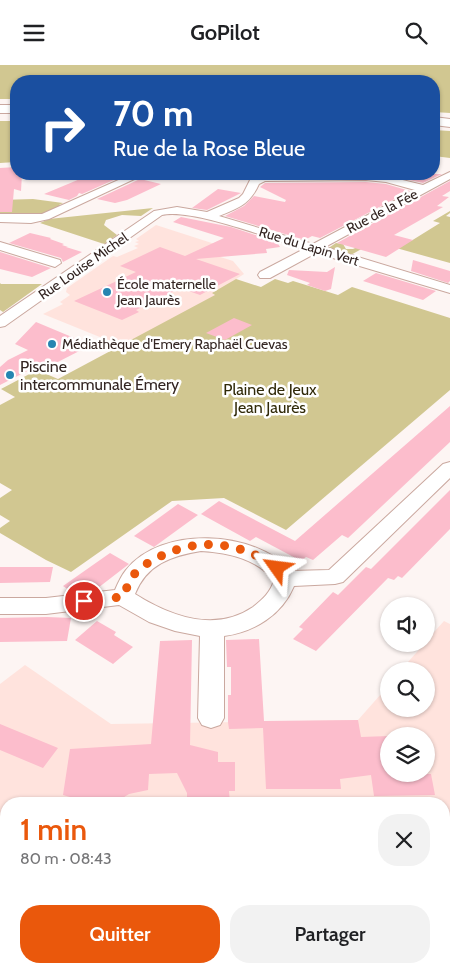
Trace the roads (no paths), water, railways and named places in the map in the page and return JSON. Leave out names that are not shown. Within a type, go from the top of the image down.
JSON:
[{"type":"street","name":"Rue de la Fée","points":[[265,275],[450,175]]},
{"type":"street","points":[[0,218],[31,219],[45,217],[127,180]]},
{"type":"street","points":[[208,217],[237,204],[248,196],[254,182],[261,180]]},
{"type":"street","points":[[384,180],[442,191]]},
{"type":"street","name":"Rue du Lapin Vert","points":[[167,211],[187,211],[450,289]]},
{"type":"street","name":"Rue Louise Michel","points":[[0,323],[158,213],[167,211]]},
{"type":"street","points":[[0,247],[55,263]]},
{"type":"street","points":[[284,579],[335,577],[450,468]]},
{"type":"street","points":[[0,606],[46,606],[122,597],[160,619],[182,625],[212,629],[237,625],[258,616],[283,589],[284,579],[277,568],[248,552],[221,545],[186,546],[149,561],[133,575],[122,597]]},
{"type":"street","points":[[211,718],[212,629]]},
{"type":"place","name":"École maternelle Jean Jaurès","points":[[107,292]]},
{"type":"place","name":"Médiathèque d'Emery Raphaël Cuevas","points":[[52,344]]},
{"type":"place","name":"Piscine intercommunale Émery","points":[[10,375]]},
{"type":"park label","name":"Plaine de Jeux Jean Jaurès","points":[[270,398]]}]
